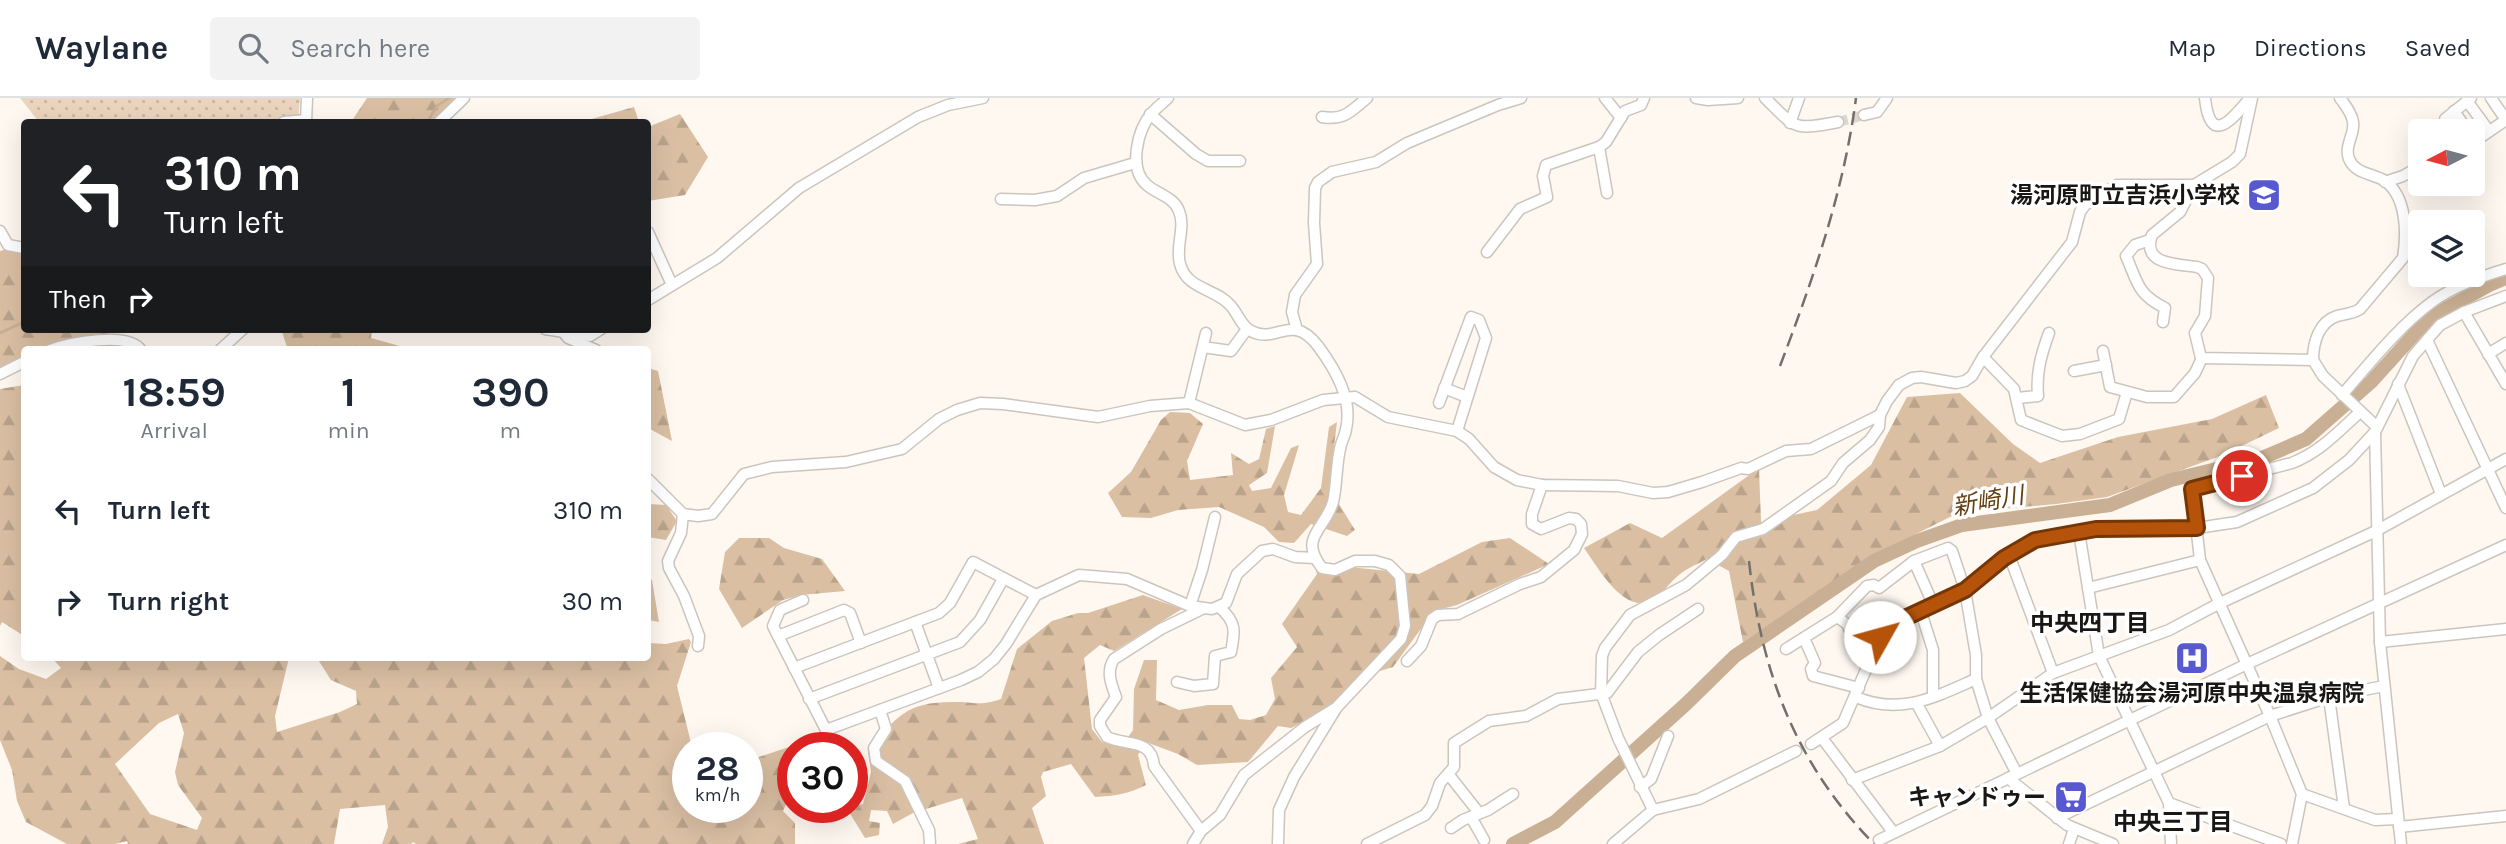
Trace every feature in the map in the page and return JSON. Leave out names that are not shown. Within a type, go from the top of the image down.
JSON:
[{"type":"street","points":[[306,119],[307,98]]},
{"type":"street","points":[[442,119],[464,98]]},
{"type":"street","points":[[651,298],[717,258],[799,188],[918,117],[948,105],[983,98]]},
{"type":"street","points":[[1168,98],[1150,114],[1141,135],[1135,163],[1138,177],[1149,187],[1169,198],[1179,210],[1182,225],[1177,250],[1180,266],[1192,284],[1217,295],[1230,305],[1247,329],[1266,335],[1297,330],[1308,334],[1321,350],[1346,396],[1346,429],[1339,450],[1332,505],[1315,532],[1311,547],[1314,558],[1322,568],[1335,570],[1355,561],[1375,561],[1389,565],[1400,576],[1405,626],[1401,639],[1337,707],[1294,777],[1279,810],[1278,844]]},
{"type":"street","points":[[1322,117],[1335,120],[1367,98]]},
{"type":"street","points":[[1297,330],[1292,312],[1295,295],[1317,264],[1315,188],[1322,178],[1343,168],[1376,162],[1407,143],[1521,98]]},
{"type":"street","points":[[1605,98],[1621,118]]},
{"type":"street","points":[[1487,252],[1520,209],[1547,197],[1543,176],[1546,165],[1599,148],[1606,142],[1625,111],[1641,105],[1644,98]]},
{"type":"street","points":[[1696,98],[1738,98]]},
{"type":"street","points":[[1765,98],[1790,123],[1808,126],[1838,122]]},
{"type":"street","points":[[1790,123],[1799,98]]},
{"type":"street","points":[[1864,115],[1877,112],[1887,98]]},
{"type":"street","points":[[2205,98],[2209,119],[2212,123],[2221,125],[2232,121],[2251,98]]},
{"type":"street","points":[[1653,810],[1640,787],[1601,693],[1602,656],[1630,615],[1686,585],[1722,555],[1736,537],[1763,529],[1831,481],[1843,463],[1870,440],[1893,392],[1906,381],[1921,377],[1956,383],[1972,376],[1983,357],[2072,242],[2080,212],[2085,205],[2117,185],[2194,185],[2232,162],[2240,154],[2251,98]]},
{"type":"street","points":[[2340,98],[2353,119],[2347,149],[2352,165],[2385,182],[2397,195],[2402,208],[2405,237],[2403,258],[2360,309],[2333,318],[2325,324],[2316,338],[2313,360],[2323,376],[2376,429],[2380,642],[2401,844]]},
{"type":"street","points":[[2485,134],[2506,120],[2491,98]]},
{"type":"street","points":[[2445,119],[2469,100],[2489,131]]},
{"type":"street","points":[[2454,111],[2460,119]]},
{"type":"street","points":[[1150,114],[1196,154],[1208,161],[1240,161]]},
{"type":"street","points":[[1599,148],[1607,193]]},
{"type":"street","points":[[1001,199],[1035,200],[1057,196],[1084,178],[1135,163]]},
{"type":"street","points":[[2385,182],[2408,173]]},
{"type":"street","points":[[2194,185],[2183,208],[2155,231],[2150,240],[2151,254],[2161,262],[2197,267],[2202,269],[2208,278],[2205,316],[2195,333],[2197,351],[2202,358]]},
{"type":"street","points":[[0,231],[8,245],[21,247]]},
{"type":"street","points":[[651,238],[673,285]]},
{"type":"street","points":[[2150,240],[2135,245],[2126,256],[2142,292],[2148,299],[2165,308],[2162,322]]},
{"type":"street","points":[[2342,395],[2401,330],[2432,301],[2474,279],[2506,269]]},
{"type":"street","points":[[1811,744],[1843,723],[1879,639],[1890,625],[1965,590],[2010,555],[2035,540],[2096,529],[2197,528],[2237,522],[2313,488],[2349,460],[2376,429],[2413,356],[2440,326],[2464,312],[2506,296]]},
{"type":"street","points":[[2464,312],[2506,384]]},
{"type":"street","points":[[1439,403],[1471,317],[1479,320],[1486,338],[1457,431]]},
{"type":"street","points":[[1203,347],[1231,352],[1247,329]]},
{"type":"street","points":[[224,346],[239,333]]},
{"type":"street","points":[[565,333],[568,338],[587,346]]},
{"type":"street","points":[[570,333],[590,336],[595,333]]},
{"type":"street","points":[[1189,403],[1206,333]]},
{"type":"street","points":[[2018,398],[2038,396],[2039,363],[2049,333]]},
{"type":"street","points":[[2427,340],[2506,508]]},
{"type":"street","points":[[69,346],[92,341],[120,341],[137,346]]},
{"type":"street","points":[[2488,354],[2506,343]]},
{"type":"street","points":[[2103,351],[2110,387],[2147,397],[2174,397],[2195,373],[2202,358]]},
{"type":"street","points":[[1983,357],[2014,389],[2021,421],[2062,436],[2080,434],[2119,419],[2127,392]]},
{"type":"street","points":[[2202,358],[2313,360]]},
{"type":"street","points":[[0,374],[21,364]]},
{"type":"street","points":[[2074,371],[2106,365]]},
{"type":"street","points":[[2398,384],[2441,494]]},
{"type":"street","points":[[1444,388],[1467,397]]},
{"type":"street","points":[[651,482],[683,514],[698,516],[712,514],[739,478],[757,470],[827,464],[902,449],[939,419],[968,405],[1003,404],[1098,417],[1150,406],[1189,403],[1245,425],[1271,420],[1323,400],[1346,396],[1359,398],[1388,417],[1457,431],[1469,439],[1494,467],[1517,480],[1542,485],[1618,486],[1653,493],[1668,492],[1741,468],[1748,469],[1786,451],[1811,449],[1880,415]]},
{"type":"street","points":[[2292,844],[2302,794],[2200,560],[2192,489],[2306,458],[2318,451],[2358,411]]},
{"type":"street","points":[[1852,780],[1940,746],[1988,718],[2053,673],[2169,629],[2376,531],[2506,459]]},
{"type":"street","points":[[1406,662],[1421,646],[1432,619],[1438,615],[1458,614],[1520,584],[1541,577],[1574,550],[1582,534],[1581,524],[1576,519],[1569,518],[1541,529],[1532,524],[1532,514],[1542,485]]},
{"type":"street","points":[[683,514],[681,533],[668,561],[699,636],[698,646]]},
{"type":"street","points":[[1190,606],[1215,517]]},
{"type":"street","points":[[2079,532],[2099,656],[2169,803],[2171,844]]},
{"type":"street","points":[[1879,840],[2247,664],[2506,545]]},
{"type":"street","points":[[1786,649],[1837,617],[1867,586],[1874,585],[1879,588],[1914,561],[1948,548],[1952,551],[1965,590],[1976,655],[1976,679],[1988,718],[2013,776],[2057,818],[2074,829],[2111,844]]},
{"type":"street","points":[[803,600],[780,610],[773,626],[825,730],[978,672],[995,659],[1006,645],[1036,595],[1079,575],[1127,579],[1190,606],[1219,607],[1230,596],[1237,574],[1262,551],[1273,549],[1295,557],[1314,558]]},
{"type":"street","points":[[2010,555],[2053,673]]},
{"type":"street","points":[[2088,587],[2200,560]]},
{"type":"street","points":[[1914,561],[1933,604]]},
{"type":"street","points":[[794,667],[943,610],[973,562],[1036,595]]},
{"type":"street","points":[[809,699],[960,642],[971,632],[1003,579]]},
{"type":"street","points":[[1177,682],[1194,686],[1213,684],[1215,656],[1231,652],[1234,633],[1230,616],[1219,607]]},
{"type":"street","points":[[1201,831],[1154,766],[1150,751],[1132,742],[1107,737],[1100,726],[1100,720],[1116,697],[1110,681],[1110,665],[1114,659],[1161,629],[1203,608]]},
{"type":"street","points":[[1367,844],[1424,815],[1432,806],[1440,782],[1449,775],[1456,759],[1454,743],[1489,721],[1526,716],[1558,699],[1607,693],[1638,652],[1698,609]]},
{"type":"street","points":[[1920,609],[1933,650],[1933,697]]},
{"type":"street","points":[[778,636],[844,610],[850,613],[861,643]]},
{"type":"street","points":[[1837,617],[1847,624],[1851,633],[1879,639]]},
{"type":"street","points":[[915,622],[939,688]]},
{"type":"street","points":[[2380,642],[2506,629]]},
{"type":"street","points":[[1804,638],[1815,663],[1811,669],[1813,676],[1857,692],[1871,703],[1917,704],[1976,679]]},
{"type":"street","points":[[2057,818],[2270,716],[2329,697],[2384,686]]},
{"type":"street","points":[[2329,697],[2344,808]]},
{"type":"street","points":[[1917,704],[1940,746]]},
{"type":"street","points":[[1193,844],[1201,831],[1220,815],[1244,775],[1305,727],[1337,707]]},
{"type":"street","points":[[880,710],[886,729],[874,748],[876,761],[905,781],[929,830],[930,844]]},
{"type":"street","points":[[1640,787],[1651,779],[1668,736]]},
{"type":"street","points":[[1822,738],[1892,832]]},
{"type":"street","points":[[1613,844],[1653,810],[1699,799],[1796,751]]},
{"type":"street","points":[[1449,775],[1475,815],[1484,840]]},
{"type":"street","points":[[1451,828],[1513,794]]},
{"type":"street","points":[[2302,794],[2375,820],[2398,823],[2506,816]]},
{"type":"street","points":[[2169,803],[2281,844]]},
{"type":"street","points":[[2069,844],[2074,829]]},
{"type":"shaded area","points":[[20,98],[300,98],[298,119],[37,119]]},
{"type":"green space","points":[[367,98],[459,98],[439,119],[353,119]]},
{"type":"green space","points":[[634,107],[638,119],[592,119]]},
{"type":"green space","points":[[680,114],[708,157],[685,195],[651,201],[651,126]]},
{"type":"green space","points":[[21,246],[21,333],[109,333],[55,346],[21,346],[21,359],[0,373],[0,251]]},
{"type":"green space","points":[[282,333],[372,333],[371,338],[400,346],[287,346]]},
{"type":"green space","points":[[651,369],[658,371],[672,441],[651,430]]},
{"type":"green space","points":[[21,386],[21,634],[2,622],[0,626],[0,389]]},
{"type":"green space","points":[[1960,393],[2013,444],[2040,463],[2118,437],[2212,419],[2266,395],[2279,428],[2223,455],[2107,497],[1958,513],[1876,554],[1743,642],[1729,571],[1707,559],[1682,573],[1655,599],[1641,603],[1621,595],[1584,548],[1630,523],[1662,538],[1759,468],[1761,522],[1817,510],[1871,465],[1907,397]]},
{"type":"green space","points":[[1170,412],[1190,413],[1203,424],[1187,461],[1190,480],[1233,475],[1231,453],[1249,464],[1259,459],[1266,429],[1275,426],[1267,473],[1249,485],[1252,491],[1271,488],[1291,448],[1299,445],[1284,495],[1288,512],[1301,515],[1321,488],[1329,427],[1337,422],[1329,488],[1355,530],[1347,536],[1311,524],[1294,543],[1279,542],[1264,527],[1219,507],[1178,510],[1151,518],[1122,517],[1108,493],[1131,472],[1161,420]]},
{"type":"green space","points":[[651,504],[666,505],[677,521],[666,540],[651,538]]},
{"type":"green space","points":[[739,538],[769,538],[784,548],[822,559],[845,591],[801,595],[783,600],[742,628],[719,589],[725,552]]},
{"type":"green space","points":[[1510,538],[1549,564],[1457,605],[1434,611],[1393,667],[1360,677],[1332,704],[1304,722],[1291,728],[1278,726],[1248,762],[1197,765],[1178,754],[1146,742],[1138,755],[1146,785],[1134,791],[1095,797],[1071,764],[1043,772],[1041,777],[1046,796],[1032,808],[1044,844],[958,844],[978,839],[962,798],[913,813],[893,824],[887,811],[871,810],[869,821],[880,823],[879,835],[865,838],[856,823],[868,823],[868,784],[871,772],[868,751],[887,729],[903,714],[924,705],[982,703],[1001,699],[1017,649],[1052,621],[1078,613],[1088,613],[1143,595],[1182,609],[1114,651],[1100,645],[1084,658],[1092,729],[1102,742],[1121,747],[1133,730],[1134,689],[1144,660],[1157,660],[1156,700],[1179,710],[1208,705],[1232,705],[1239,719],[1250,720],[1266,715],[1275,699],[1271,678],[1297,647],[1282,624],[1317,574],[1315,567],[1339,566],[1419,574],[1482,542]]},
{"type":"green space","points":[[651,579],[652,580],[659,622],[651,621]]},
{"type":"green space","points":[[689,639],[691,642],[677,686],[688,732],[672,732],[672,823],[763,823],[763,756],[777,751],[777,823],[795,823],[795,844],[382,844],[388,827],[385,805],[340,809],[334,844],[128,844],[127,841],[115,844],[67,844],[26,822],[17,801],[12,770],[0,740],[0,656],[19,669],[46,679],[61,668],[55,661],[288,661],[275,716],[277,732],[357,704],[356,691],[331,680],[319,661],[651,661],[651,643],[666,644]],"holes":[[[178,714],[184,733],[175,772],[178,785],[202,818],[197,830],[150,814],[115,764],[159,723]]]},
{"type":"waterway","points":[[429,119],[437,106],[449,98]]},
{"type":"waterway","name":"新崎川","points":[[1513,844],[1555,822],[1735,656],[1874,561],[1917,541],[1962,525],[2110,505],[2171,480],[2262,458],[2306,439],[2371,382],[2429,318],[2506,278]]},
{"type":"waterway","points":[[0,333],[21,323]]},
{"type":"tunnel","points":[[1838,122],[1864,115]]},
{"type":"railway","points":[[1780,366],[1826,234],[1844,167],[1856,98]]},
{"type":"railway","points":[[1749,561],[1762,640],[1786,713],[1823,781],[1846,813],[1874,844]]},
{"type":"place","name":"湯河原町立吉浜小学校","points":[[2264,195]]},
{"type":"place","name":"生活保健協会湯河原中央温泉病院","points":[[2192,658]]},
{"type":"place","name":"キャンドゥー","points":[[2071,797]]},
{"type":"district","name":"中央四丁目","points":[[2090,623]]},
{"type":"district","name":"中央三丁目","points":[[2173,822]]},
{"type":"route","points":[[1880,637],[1890,625],[1965,590],[2004,558],[2035,540],[2096,529],[2197,528],[2192,489],[2242,476]]}]
